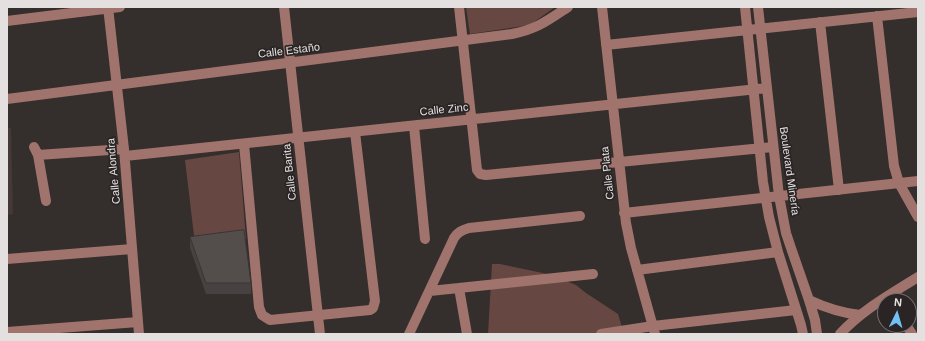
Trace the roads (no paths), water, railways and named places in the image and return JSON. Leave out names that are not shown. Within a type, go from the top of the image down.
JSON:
[{"type":"street","points":[[7,21],[120,7]]},
{"type":"street","name":"Calle Barita","points":[[284,7],[320,334]]},
{"type":"street","points":[[459,7],[477,170],[483,175],[773,147]]},
{"type":"street","name":"Calle Estaño","points":[[7,99],[512,34],[541,25],[568,7]]},
{"type":"street","name":"Calle Plata","points":[[602,7],[624,213],[629,242],[638,270],[650,329]]},
{"type":"street","points":[[744,7],[765,197],[778,252],[803,334]]},
{"type":"street","name":"Boulevard Minería","points":[[758,7],[779,196],[790,248],[809,300],[815,320],[817,334]]},
{"type":"street","name":"Calle Alondra","points":[[108,8],[124,153],[139,334]]},
{"type":"street","points":[[606,45],[918,12]]},
{"type":"street","points":[[877,16],[894,166],[899,183],[918,217]]},
{"type":"street","points":[[820,22],[839,190]]},
{"type":"street","name":"Calle Zinc","points":[[46,201],[36,151],[124,153],[244,144],[766,88]]},
{"type":"street","points":[[414,126],[425,239]]},
{"type":"street","points":[[244,144],[258,307],[262,315],[270,320],[318,316],[370,310],[373,308],[375,300],[355,132]]},
{"type":"street","points":[[624,213],[918,181]]},
{"type":"street","points":[[409,334],[454,238],[463,229],[580,216]]},
{"type":"street","points":[[7,259],[132,249]]},
{"type":"street","points":[[638,270],[778,252]]},
{"type":"street","points":[[430,291],[593,274]]},
{"type":"street","points":[[786,280],[800,275]]},
{"type":"street","points":[[897,293],[918,277]]},
{"type":"street","points":[[459,288],[467,334]]},
{"type":"street","points":[[809,300],[834,310],[860,315]]},
{"type":"street","points":[[840,334],[860,315],[877,306]]},
{"type":"street","points":[[601,334],[796,310]]},
{"type":"street","points":[[7,332],[138,322]]}]
